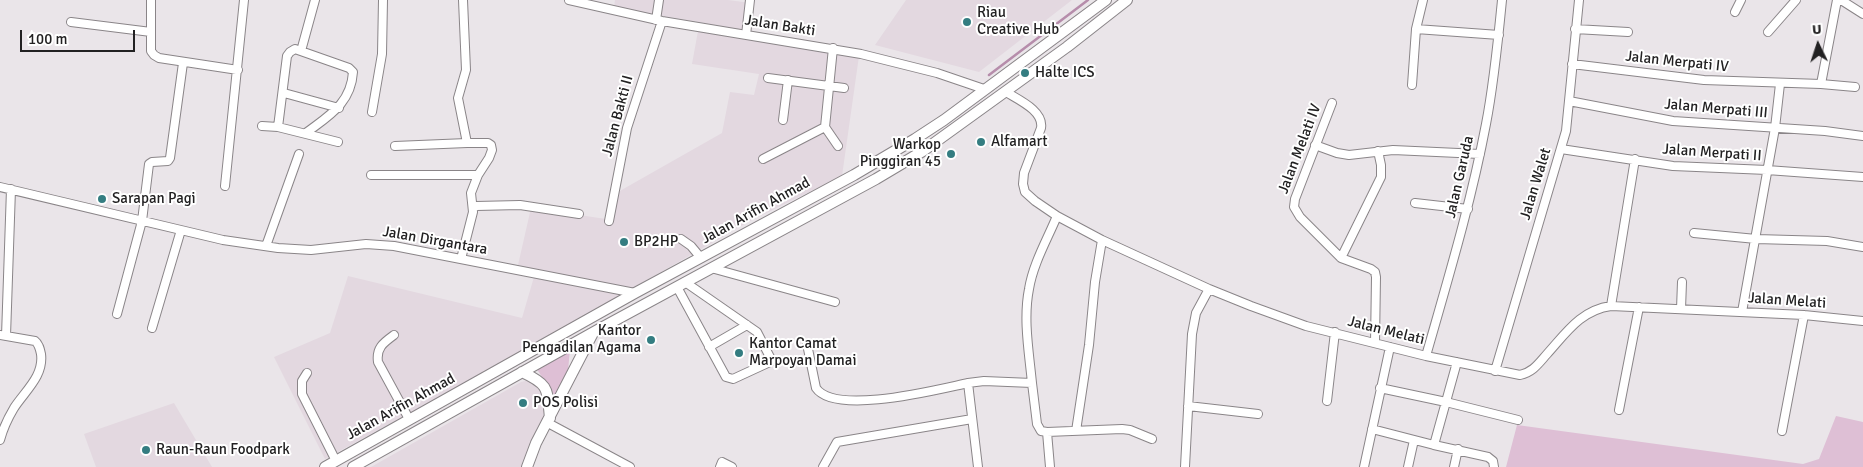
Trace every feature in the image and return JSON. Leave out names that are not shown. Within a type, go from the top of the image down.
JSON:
[{"type":"main road","name":"Jalan Arifin Ahmad","points":[[325,467],[914,139],[944,120],[1106,0]]},
{"type":"main road","name":"Jalan Arifin Ahmad","points":[[352,467],[593,332],[787,228],[923,151],[1067,48],[1127,0]]},
{"type":"main road","points":[[780,215],[787,228]]},
{"type":"main road","points":[[527,467],[536,443],[549,421],[593,332]]},
{"type":"main road","points":[[522,372],[536,378],[545,386],[548,392],[549,421]]},
{"type":"street","points":[[151,0],[151,51],[154,55],[159,58],[183,63],[238,70]]},
{"type":"street","points":[[225,186],[244,0]]},
{"type":"street","points":[[301,51],[315,0]]},
{"type":"street","points":[[372,112],[382,54],[383,0]]},
{"type":"street","points":[[463,0],[466,70],[458,98],[467,143]]},
{"type":"street","name":"Jalan Bakti","points":[[569,0],[659,20],[833,48],[937,73],[984,90]]},
{"type":"street","name":"Jalan Bakti II","points":[[609,221],[627,128],[659,20],[659,0]]},
{"type":"street","points":[[746,35],[750,0]]},
{"type":"street","points":[[1412,84],[1416,29],[1423,0]]},
{"type":"street","name":"Jalan Garuda","points":[[1426,356],[1468,209],[1480,154],[1488,114],[1502,0]]},
{"type":"street","name":"Jalan Walet","points":[[1494,371],[1566,131],[1579,0]]},
{"type":"street","points":[[1735,12],[1741,0]]},
{"type":"street","points":[[1768,32],[1796,0]]},
{"type":"street","points":[[1822,84],[1839,0],[1863,14]]},
{"type":"street","points":[[71,22],[151,32]]},
{"type":"street","points":[[1416,29],[1499,35]]},
{"type":"street","points":[[1575,29],[1628,32]]},
{"type":"street","points":[[833,48],[825,127],[838,146]]},
{"type":"street","points":[[278,127],[288,54],[293,50],[301,51],[353,71],[349,93],[338,108],[306,133]]},
{"type":"street","points":[[117,314],[142,221],[149,166],[152,162],[168,161],[170,158],[183,63]]},
{"type":"street","name":"Jalan Merpati IV","points":[[1572,64],[1704,80],[1855,87]]},
{"type":"street","points":[[768,78],[844,88]]},
{"type":"street","points":[[783,120],[788,80]]},
{"type":"street","points":[[1742,312],[1775,128],[1780,84]]},
{"type":"street","name":"Jalan Melati","points":[[1006,92],[1036,113],[1041,120],[1041,128],[1024,173],[1023,184],[1028,196],[1057,216],[1102,240],[1209,289],[1306,326],[1426,356],[1520,375],[1533,370],[1580,318],[1593,310],[1611,306],[1804,315],[1863,321]]},
{"type":"street","points":[[284,93],[338,108]]},
{"type":"street","name":"Jalan Merpati III","points":[[1569,101],[1673,121],[1825,131],[1863,136]]},
{"type":"street","name":"Jalan Melati IV","points":[[1332,103],[1294,199],[1294,207],[1306,225],[1341,258],[1371,269],[1376,275],[1376,343]]},
{"type":"street","points":[[262,126],[278,127],[338,142]]},
{"type":"street","points":[[763,159],[825,127]]},
{"type":"street","points":[[395,146],[467,143],[486,143],[492,146],[489,158],[478,175],[471,194],[473,209],[461,259]]},
{"type":"street","points":[[1315,145],[1344,154],[1357,155],[1412,151],[1480,154]]},
{"type":"street","name":"Jalan Merpati II","points":[[1560,149],[1682,167],[1767,170],[1863,177]]},
{"type":"street","points":[[1341,258],[1382,177],[1378,152]]},
{"type":"street","points":[[266,246],[299,154]]},
{"type":"street","points":[[1611,306],[1635,159]]},
{"type":"street","points":[[371,175],[478,175]]},
{"type":"street","name":"Jalan Dirgantara","points":[[0,187],[223,240],[311,250],[347,245],[382,244],[635,294]]},
{"type":"street","points":[[0,440],[3,429],[14,408],[37,376],[42,362],[38,343],[31,339],[3,336],[11,189]]},
{"type":"street","points":[[1415,203],[1468,209]]},
{"type":"street","points":[[473,209],[476,206],[520,205],[579,214]]},
{"type":"street","points":[[1057,216],[1037,262],[1029,287],[1027,330],[1038,427],[1041,431],[1047,432],[1122,429],[1130,430],[1152,439]]},
{"type":"street","points":[[152,328],[180,230]]},
{"type":"street","points":[[1694,233],[1756,239],[1819,241],[1863,247]]},
{"type":"street","points":[[681,239],[691,246],[701,258]]},
{"type":"street","points":[[1076,432],[1090,345],[1095,282],[1102,240]]},
{"type":"street","points":[[711,268],[835,302]]},
{"type":"street","points":[[1680,309],[1682,282]]},
{"type":"street","points":[[681,285],[757,332],[772,361],[733,379],[726,377],[681,285]]},
{"type":"street","points":[[1185,467],[1194,321],[1199,306],[1209,289]]},
{"type":"street","points":[[1619,410],[1639,307]]},
{"type":"street","points":[[1782,431],[1804,315]]},
{"type":"street","points":[[710,347],[747,325]]},
{"type":"street","points":[[1327,402],[1335,332]]},
{"type":"street","points":[[394,335],[380,345],[378,362],[410,419]]},
{"type":"street","points":[[807,344],[816,388],[820,393],[836,398],[872,401],[984,381],[1032,383]]},
{"type":"street","points":[[1364,467],[1390,347]]},
{"type":"street","points":[[1434,445],[1457,362]]},
{"type":"street","points":[[307,374],[302,381],[302,394],[336,461]]},
{"type":"street","points":[[968,383],[978,467]]},
{"type":"street","points":[[1380,388],[1518,420]]},
{"type":"street","points":[[1188,406],[1258,414]]},
{"type":"street","points":[[823,467],[837,442],[972,419]]},
{"type":"street","points":[[549,421],[630,467]]},
{"type":"street","points":[[1372,429],[1488,457],[1493,461],[1494,467]]},
{"type":"street","points":[[1047,432],[1050,467]]},
{"type":"street","points":[[1408,467],[1414,440]]},
{"type":"street","points":[[1454,467],[1458,449]]},
{"type":"street","points":[[720,467],[722,462],[732,467]]},
{"type":"shaded area","points":[[615,0],[728,0],[751,3],[742,30],[614,7]]},
{"type":"shaded area","name":"Riau Creative Hub","points":[[906,0],[1072,0],[979,72],[875,45]]},
{"type":"shaded area","points":[[698,31],[859,56],[842,176],[750,221],[532,346],[325,459],[274,357],[330,333],[348,276],[522,318],[536,270],[518,265],[531,208],[613,220],[618,192],[722,133],[730,92],[754,95],[759,74],[692,64]]},
{"type":"shaded area","points":[[570,349],[568,371],[555,396],[536,368]]},
{"type":"shaded area","points":[[537,378],[551,413],[521,467],[371,467],[521,382]]},
{"type":"shaded area","name":"Raun-Raun Foodpark","points":[[174,403],[212,467],[96,467],[84,434]]},
{"type":"shaded area","points":[[1836,416],[1863,422],[1863,467],[1506,467],[1517,425],[1803,464],[1819,459]]},
{"type":"waterway","points":[[989,75],[1088,0]]},
{"type":"place","name":"Riau Creative Hub","points":[[967,22]]},
{"type":"place","name":"Halte ICS","points":[[1025,73]]},
{"type":"place","name":"Alfamart","points":[[981,142]]},
{"type":"place","name":"Warkop Pinggiran 45","points":[[951,154]]},
{"type":"place","name":"Sarapan Pagi","points":[[102,199]]},
{"type":"place","name":"BP2HP","points":[[624,242]]},
{"type":"place","name":"Kantor Pengadilan Agama","points":[[651,340]]},
{"type":"place","name":"Kantor Camat Marpoyan Damai","points":[[739,353]]},
{"type":"place","name":"POS Polisi","points":[[523,403]]},
{"type":"place","name":"Raun-Raun Foodpark","points":[[146,450]]}]
